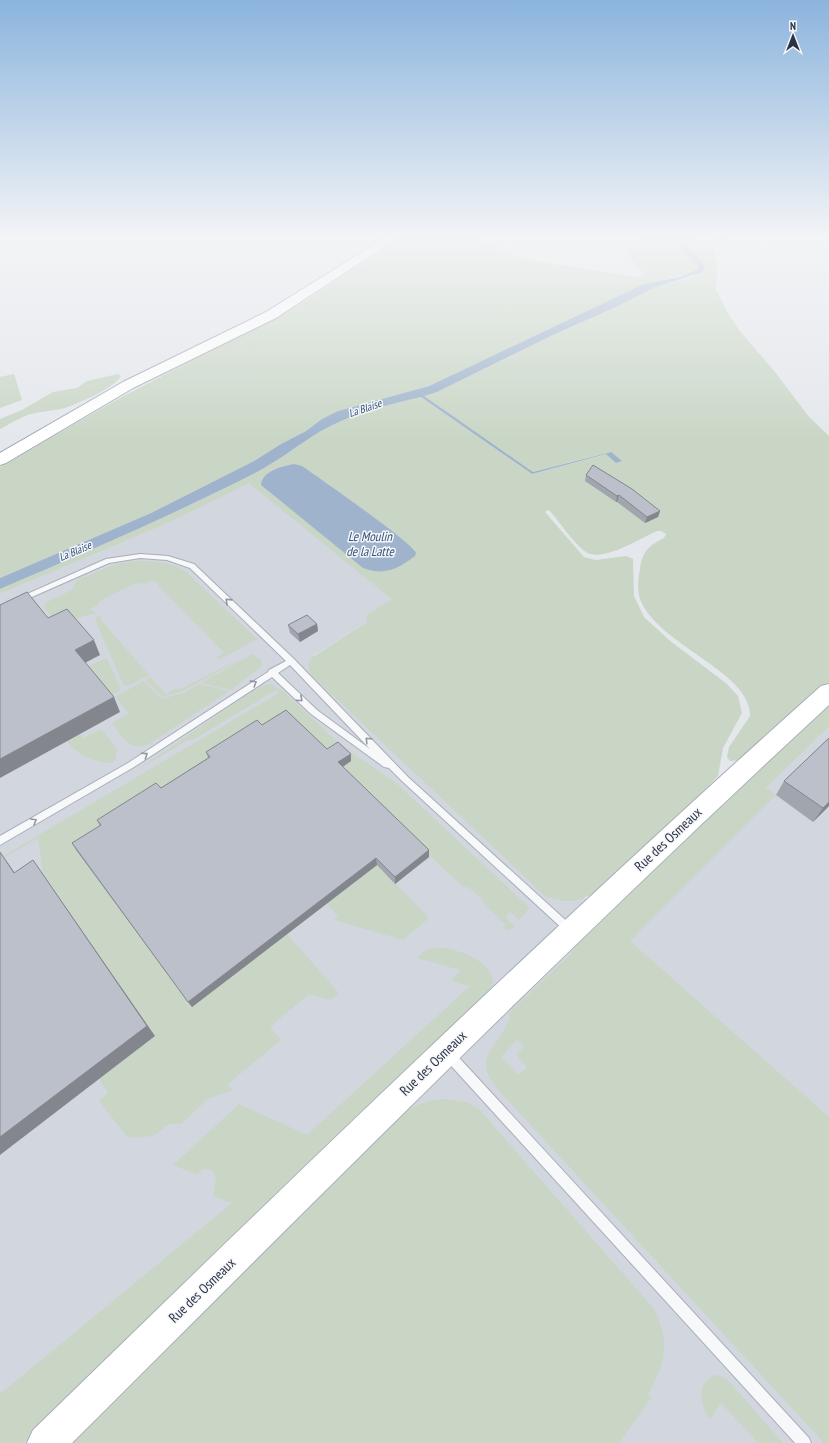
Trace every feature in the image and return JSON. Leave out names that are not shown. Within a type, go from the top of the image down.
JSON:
[{"type":"main road","points":[[0,460],[128,385],[271,315],[288,304]]},
{"type":"main road","name":"Rue des Osmeaux","points":[[46,1443],[445,1050],[725,786],[829,692]]},
{"type":"lane","points":[[0,610],[108,561],[140,556],[168,558],[192,566],[291,661],[405,779],[571,931]]},
{"type":"lane","points":[[0,841],[131,765],[291,661]]},
{"type":"lane","points":[[272,672],[314,712],[405,779]]},
{"type":"lane","points":[[445,1050],[804,1443]]},
{"type":"shaded area","points":[[249,482],[391,599],[367,614],[367,622],[313,656],[620,929],[829,727],[829,1443],[0,1443],[0,594],[164,525]]},
{"type":"green space","points":[[601,304],[429,386],[338,411],[322,419],[306,431],[281,444],[254,461],[151,513],[0,578],[0,467],[118,399],[299,305]]},
{"type":"green space","points":[[621,304],[724,304],[739,330],[775,372],[809,417],[829,436],[829,682],[753,750],[740,760],[730,761],[727,757],[729,747],[750,716],[747,700],[736,686],[721,672],[665,630],[650,615],[640,599],[638,592],[638,581],[642,558],[650,546],[664,538],[666,534],[661,531],[657,531],[622,548],[611,552],[593,555],[586,552],[577,544],[549,510],[545,512],[584,557],[596,560],[626,556],[633,559],[634,596],[644,617],[669,640],[727,684],[738,696],[742,713],[723,748],[718,776],[691,804],[595,894],[573,901],[564,901],[546,897],[311,675],[308,665],[311,658],[367,622],[367,614],[391,599],[249,483],[164,525],[0,594],[0,589],[162,518],[257,472],[321,431],[345,419],[382,406],[421,397],[532,474],[607,454],[616,463],[621,461],[610,452],[533,472],[423,396],[437,392],[555,334]]},
{"type":"green space","points":[[14,374],[22,400],[0,408],[0,377]]},
{"type":"green space","points":[[118,374],[121,376],[112,385],[87,399],[65,408],[27,415],[0,429],[0,419],[22,410],[53,392],[77,388],[87,381]]},
{"type":"green space","points":[[136,561],[161,562],[184,570],[257,639],[219,660],[217,657],[224,653],[153,580],[146,584],[136,583],[101,600],[98,605],[90,609],[97,613],[80,617],[63,629],[45,609],[44,605],[47,602],[72,590],[77,580],[116,564]]},
{"type":"green space","points":[[99,615],[102,618],[100,619],[149,675],[128,686],[124,686],[95,620]]},
{"type":"green space","points":[[253,654],[261,660],[262,666],[231,690],[201,683]]},
{"type":"green space","points":[[246,656],[183,691],[162,697],[146,680],[150,677],[166,694],[176,688],[178,690]]},
{"type":"green space","points":[[107,658],[120,687],[119,691],[108,697],[84,668]]},
{"type":"green space","points":[[144,681],[161,699],[184,693],[199,684],[229,691],[149,744],[137,746],[127,742],[112,723],[129,714],[115,697]]},
{"type":"green space","points":[[271,684],[283,691],[342,746],[395,782],[530,908],[519,920],[510,912],[505,917],[515,927],[508,930],[503,928],[506,925],[483,903],[484,901],[467,886],[464,888],[339,769],[339,749],[287,934],[339,993],[331,1000],[309,994],[270,1027],[281,1040],[228,1084],[232,1090],[208,1099],[181,1124],[170,1125],[156,1134],[146,1137],[128,1138],[99,1101],[108,1093],[99,1079],[154,1036],[43,873],[38,838],[0,860],[0,858],[279,693],[276,690],[193,740],[188,740],[137,770],[254,690]]},
{"type":"green space","points":[[829,701],[829,727],[766,788],[776,795],[630,941],[829,1117],[829,1443],[824,1443],[501,1093],[489,1076],[486,1069],[488,1056],[510,1019],[509,1013],[571,954],[578,940]],"holes":[[[517,1040],[524,1047],[516,1055],[527,1067],[519,1075],[501,1057]]]},
{"type":"green space","points":[[102,729],[117,749],[115,760],[110,763],[104,763],[86,757],[75,750],[67,741],[80,734],[83,738]]},
{"type":"green space","points":[[377,865],[429,918],[403,940],[334,920],[338,916],[326,903]]},
{"type":"green space","points":[[438,947],[448,948],[469,955],[487,968],[492,976],[493,985],[489,996],[23,1443],[0,1443],[0,1394],[232,1203],[213,1196],[216,1178],[212,1170],[203,1169],[197,1175],[173,1165],[239,1104],[307,1135],[470,986],[451,981],[460,970],[417,958],[426,950]]},
{"type":"green space","points":[[443,1099],[467,1102],[479,1109],[654,1309],[659,1320],[664,1342],[662,1362],[659,1372],[648,1394],[651,1398],[619,1443],[58,1443],[391,1121],[403,1112],[416,1106],[428,1101]]},
{"type":"green space","points":[[714,1375],[721,1376],[729,1381],[783,1443],[758,1443],[721,1403],[710,1420],[702,1402],[702,1390],[708,1379]]},
{"type":"water","name":"La Blaise","points":[[601,304],[621,304],[555,334],[437,392],[424,396],[533,472],[611,452],[622,461],[616,463],[606,454],[532,474],[421,397],[370,410],[345,419],[321,431],[257,472],[225,488],[130,533],[0,589],[0,578],[151,513],[254,461],[281,444],[306,431],[322,419],[338,411],[429,386]]},
{"type":"water","name":"Le Moulin de la Latte","points":[[294,464],[302,466],[399,536],[416,553],[415,556],[397,568],[390,570],[378,571],[363,568],[261,485],[262,480],[269,473],[279,468]]},
{"type":"building","points":[[593,465],[632,489],[660,511],[647,517],[619,495],[617,496],[586,475]]},
{"type":"building","points":[[27,592],[48,618],[67,609],[94,640],[75,650],[114,697],[0,759],[0,605]]},
{"type":"building","points":[[307,615],[317,624],[298,634],[288,625]]},
{"type":"building","points":[[286,710],[327,749],[338,742],[351,754],[338,762],[429,850],[395,877],[376,858],[188,1002],[72,843],[101,825],[97,820],[156,783],[161,788],[210,757],[206,752],[257,720],[262,725]]},
{"type":"building","points":[[829,738],[829,802],[823,808],[784,781]]},
{"type":"building","points":[[0,852],[14,873],[33,860],[147,1026],[0,1137]]}]
